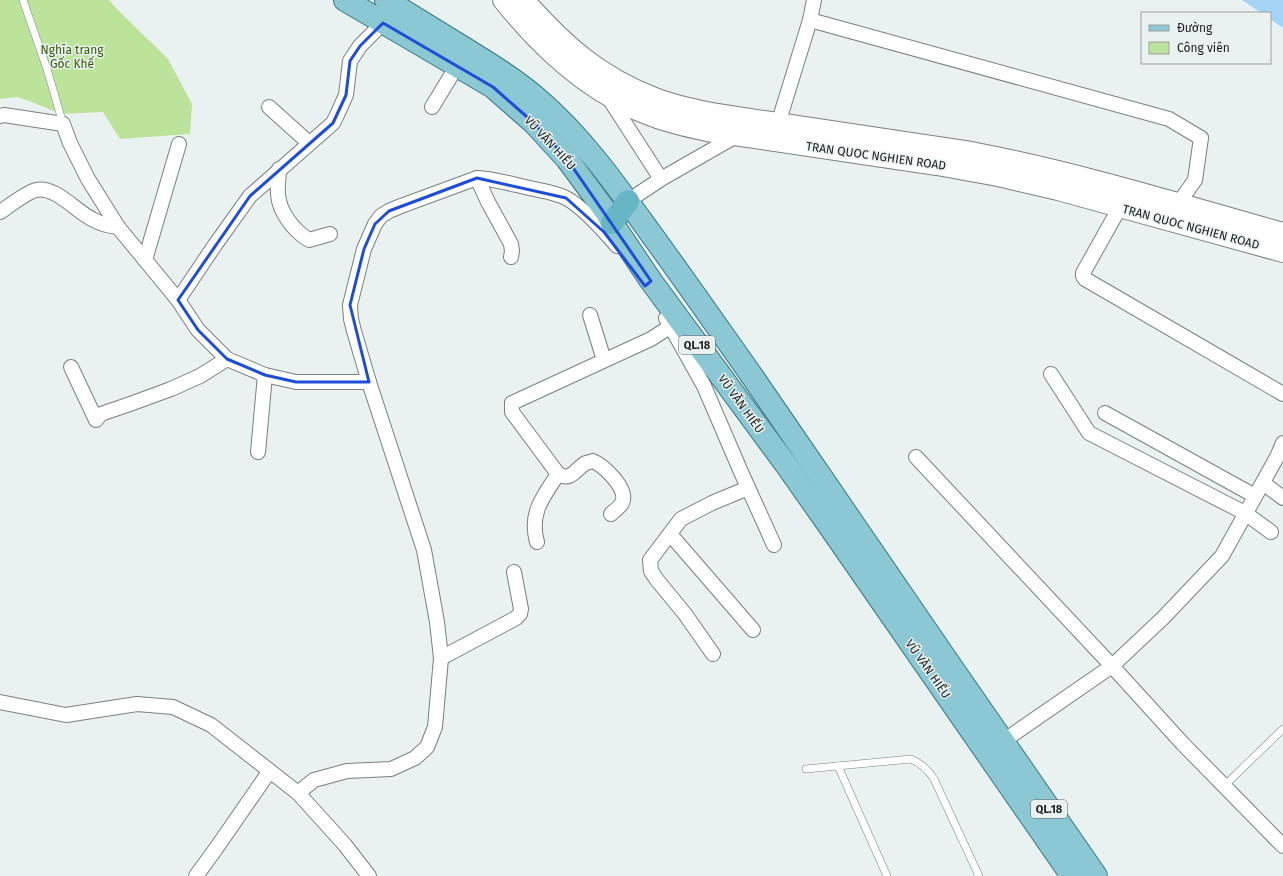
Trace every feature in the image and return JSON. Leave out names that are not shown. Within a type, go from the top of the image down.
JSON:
[{"type":"highway","points":[[612,223],[628,201]]},
{"type":"main road","name":"VŨ VĂN HIẾU","points":[[344,0],[493,87],[534,124],[567,159],[607,214],[648,283],[813,503],[1072,876]]},
{"type":"main road","name":"VŨ VĂN HIẾU","points":[[386,0],[486,61],[516,82],[562,121],[582,144],[628,201],[709,315],[1002,742],[1096,876]]},
{"type":"main road","name":"TRAN QUOC NGHIEN ROAD","points":[[503,0],[532,35],[558,60],[590,84],[620,102],[650,116],[679,125],[736,136],[937,165],[998,176],[1058,190],[1122,198],[1283,233]]},
{"type":"main road","name":"TRAN QUOC NGHIEN ROAD","points":[[524,0],[569,47],[598,70],[628,87],[656,99],[683,107],[717,114],[971,152],[1029,164],[1122,198]]},
{"type":"main road","name":"TRAN QUOC NGHIEN ROAD","points":[[1181,211],[1283,252]]},
{"type":"street","points":[[778,124],[810,20],[814,0]]},
{"type":"street","points":[[810,20],[1169,119],[1201,138],[1195,180],[1181,211]]},
{"type":"street","points":[[178,300],[250,196],[327,128],[337,116],[346,95],[350,61],[360,46],[383,23]]},
{"type":"street","points":[[432,107],[457,66]]},
{"type":"street","points":[[607,94],[661,179]]},
{"type":"street","points":[[269,107],[309,143]]},
{"type":"street","points":[[0,116],[4,115],[64,124],[70,142],[88,179],[118,227],[178,300],[198,330],[227,359],[265,375],[296,382],[369,382]]},
{"type":"street","points":[[628,201],[661,179],[736,136]]},
{"type":"street","points":[[146,260],[179,144]]},
{"type":"street","points":[[279,169],[278,194],[282,210],[301,235],[309,240],[330,234]]},
{"type":"street","points":[[477,178],[491,208],[511,244],[511,257]]},
{"type":"street","points":[[298,793],[314,780],[347,771],[391,769],[415,758],[427,747],[435,727],[441,658],[438,622],[424,550],[369,382],[351,318],[350,305],[364,249],[375,224],[381,216],[389,211],[477,178],[495,180],[549,192],[566,198],[580,209],[604,232],[648,283],[704,386],[774,545]]},
{"type":"street","points":[[0,212],[34,190],[41,189],[50,191],[91,219],[118,227]]},
{"type":"street","points":[[1122,198],[1083,273],[1085,279],[1125,304],[1283,394]]},
{"type":"street","points":[[590,315],[604,360]]},
{"type":"street","points":[[611,514],[622,502],[623,495],[618,484],[611,475],[599,464],[593,461],[585,463],[575,473],[568,476],[563,477],[558,474],[512,412],[512,403],[651,339],[671,326]]},
{"type":"street","points":[[71,367],[96,420],[101,414],[171,389],[200,376],[227,359]]},
{"type":"street","points":[[1051,374],[1089,433],[1245,513],[1271,532]]},
{"type":"street","points":[[258,452],[265,375]]},
{"type":"street","points":[[1105,413],[1255,496]]},
{"type":"street","points":[[1002,742],[1112,666],[1163,618],[1222,556],[1263,483],[1283,443]]},
{"type":"street","points":[[916,457],[1183,744],[1283,846]]},
{"type":"street","points":[[537,542],[534,524],[538,507],[541,499],[558,474]]},
{"type":"street","points":[[1263,483],[1283,498]]},
{"type":"street","points":[[713,654],[685,614],[657,580],[651,571],[650,560],[681,519],[712,503],[748,488]]},
{"type":"street","points":[[670,534],[753,630]]},
{"type":"street","points":[[441,658],[516,618],[520,614],[521,609],[514,572]]},
{"type":"street","points":[[0,702],[66,715],[137,704],[173,707],[211,725],[269,772],[298,793],[345,846],[369,876]]},
{"type":"street","points":[[199,874],[269,772]]},
{"type":"lane","points":[[23,0],[64,124]]},
{"type":"lane","points":[[1224,786],[1283,729]]},
{"type":"lane","points":[[806,769],[910,759],[919,763],[925,767],[934,779],[979,876]]},
{"type":"lane","points":[[838,766],[887,876]]},
{"type":"highlighted area","points":[[383,23],[493,87],[534,123],[567,159],[651,281],[645,286],[604,232],[566,198],[477,178],[389,211],[375,224],[364,249],[350,305],[369,382],[296,382],[265,375],[227,359],[198,330],[178,300],[250,196],[333,123],[346,95],[350,61],[360,46]]},
{"type":"green space","name":"Nghĩa trang Gốc Khế","points":[[0,0],[109,0],[168,59],[192,104],[190,134],[120,139],[103,112],[61,114],[17,97],[0,99]]},
{"type":"water","points":[[1242,0],[1283,0],[1283,28],[1271,20],[1271,12],[1260,12]]}]
